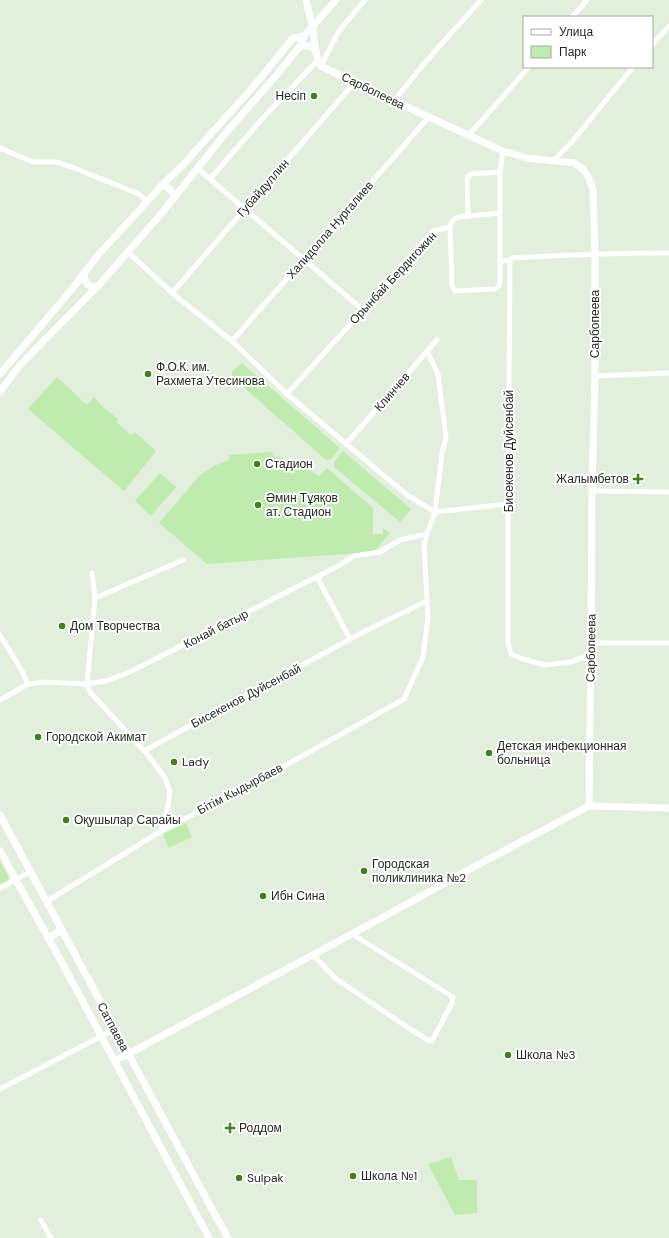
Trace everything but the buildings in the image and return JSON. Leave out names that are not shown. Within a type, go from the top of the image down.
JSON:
[{"type":"street","points":[[306,0],[316,51],[320,63]]},
{"type":"street","points":[[0,392],[18,366],[98,286],[161,214],[224,135],[300,46],[304,36],[336,0]]},
{"type":"street","points":[[210,179],[262,118],[320,63],[339,31],[365,0]]},
{"type":"street","points":[[394,101],[427,60],[480,0]]},
{"type":"street","points":[[573,16],[587,0]]},
{"type":"street","points":[[653,44],[669,26]]},
{"type":"street","points":[[0,374],[98,255],[162,185],[182,166],[254,86],[293,38],[304,36]]},
{"type":"street","points":[[300,46],[307,45],[316,51]]},
{"type":"street","name":"Сарбопеева","points":[[320,63],[354,83],[502,152],[527,158],[574,163],[583,168],[589,178],[593,190],[595,254],[589,806]]},
{"type":"street","points":[[468,136],[528,68]]},
{"type":"street","points":[[554,160],[632,68]]},
{"type":"street","name":"Губайдуллин","points":[[172,293],[354,83]]},
{"type":"street","name":"Халидолла Нургалиев","points":[[232,342],[428,118]]},
{"type":"street","points":[[0,148],[33,162],[57,162],[74,168],[139,194],[146,202]]},
{"type":"street","name":"Орынбай Бердигожин","points":[[287,394],[433,231],[450,227],[452,286],[455,291],[495,290],[499,286],[500,172],[502,152]]},
{"type":"street","points":[[197,168],[363,310]]},
{"type":"street","points":[[468,216],[467,178],[471,174],[500,172]]},
{"type":"street","points":[[162,185],[170,190],[174,198]]},
{"type":"street","points":[[450,227],[452,221],[457,217],[500,214]]},
{"type":"street","points":[[128,252],[172,293],[232,342],[287,394],[398,488],[435,512],[508,504]]},
{"type":"street","points":[[500,261],[510,260],[512,258],[595,254],[669,253]]},
{"type":"street","name":"Бисекенов Дуйсенбай","points":[[510,260],[508,504],[508,642],[510,654],[523,659],[545,664],[571,662],[581,658],[591,658]]},
{"type":"street","points":[[84,273],[87,285],[98,286]]},
{"type":"street","name":"Клинчев","points":[[346,444],[437,340]]},
{"type":"street","name":"Бiтiм Кыдырбаев","points":[[46,902],[160,831],[245,788],[404,698],[423,656],[428,617],[424,546],[435,512],[442,453],[446,438],[438,374],[427,351]]},
{"type":"street","points":[[594,376],[669,374]]},
{"type":"street","points":[[592,491],[669,492]]},
{"type":"street","name":"Конай батыр","points":[[0,700],[28,684],[45,682],[87,684],[106,681],[130,672],[317,577],[354,556],[380,552],[400,540],[427,534]]},
{"type":"street","points":[[95,598],[183,560]]},
{"type":"street","points":[[92,573],[95,598],[87,684],[90,692],[144,751],[165,778],[170,791],[168,806],[160,831]]},
{"type":"street","points":[[317,577],[350,639]]},
{"type":"street","name":"Бисекенов Дуйсенбай","points":[[144,751],[350,639],[427,601]]},
{"type":"street","points":[[0,635],[22,671],[28,684]]},
{"type":"street","points":[[591,643],[669,643]]},
{"type":"street","points":[[115,1061],[589,806],[669,808]]},
{"type":"street","name":"Сатпаева","points":[[0,815],[228,1238]]},
{"type":"street","name":"Сатпаева","points":[[0,851],[102,1036],[209,1238]]},
{"type":"street","points":[[0,888],[30,872]]},
{"type":"street","points":[[48,938],[61,930]]},
{"type":"street","points":[[313,955],[336,979],[410,1029],[432,1041],[454,997],[352,934]]},
{"type":"street","points":[[0,1089],[115,1030]]},
{"type":"street","points":[[41,1220],[51,1238]]},
{"type":"green space","points":[[242,363],[340,448],[331,459],[326,460],[232,377],[232,372]]},
{"type":"green space","points":[[57,377],[87,405],[94,397],[104,408],[118,419],[116,422],[131,435],[135,432],[156,451],[124,491],[28,409]]},
{"type":"green space","points":[[343,451],[411,509],[400,522],[334,467],[334,462]]},
{"type":"green space","name":"Әмин Тұяқов ат. Стадион","points":[[272,452],[273,456],[297,464],[319,476],[327,468],[373,508],[373,534],[383,534],[383,528],[390,533],[374,552],[207,564],[159,523],[200,475],[214,466],[229,460],[229,455]]},
{"type":"green space","points":[[160,473],[176,487],[151,516],[135,501]]},
{"type":"green space","points":[[186,823],[192,837],[169,848],[163,834]]},
{"type":"green space","points":[[0,861],[8,876],[8,880],[0,884]]},
{"type":"green space","points":[[451,1157],[459,1180],[477,1180],[477,1213],[455,1215],[428,1164]]},
{"type":"place","name":"Несіп","points":[[314,96]]},
{"type":"place","name":"Ф.О.К. им. Рахмета Утесинова","points":[[148,374]]},
{"type":"place","name":"Стадион","points":[[257,464]]},
{"type":"place","name":"Жалымбетов","points":[[638,479]]},
{"type":"place","name":"Әмин Тұяқов ат. Стадион","points":[[258,505]]},
{"type":"place","name":"Дом Творчества","points":[[62,626]]},
{"type":"place","name":"Городской Акимат","points":[[38,737]]},
{"type":"place","name":"Детская инфекционная больница","points":[[489,753]]},
{"type":"place","name":"Lady","points":[[174,762]]},
{"type":"place","name":"Оқушылар Сарайы","points":[[66,820]]},
{"type":"place","name":"Городская поликлиника №2","points":[[364,871]]},
{"type":"place","name":"Ибн Сина","points":[[263,896]]},
{"type":"place","name":"Школа №3","points":[[508,1055]]},
{"type":"place","name":"Роддом","points":[[230,1128]]},
{"type":"place","name":"Школа №1","points":[[353,1176]]},
{"type":"place","name":"Sulpak","points":[[239,1178]]}]
